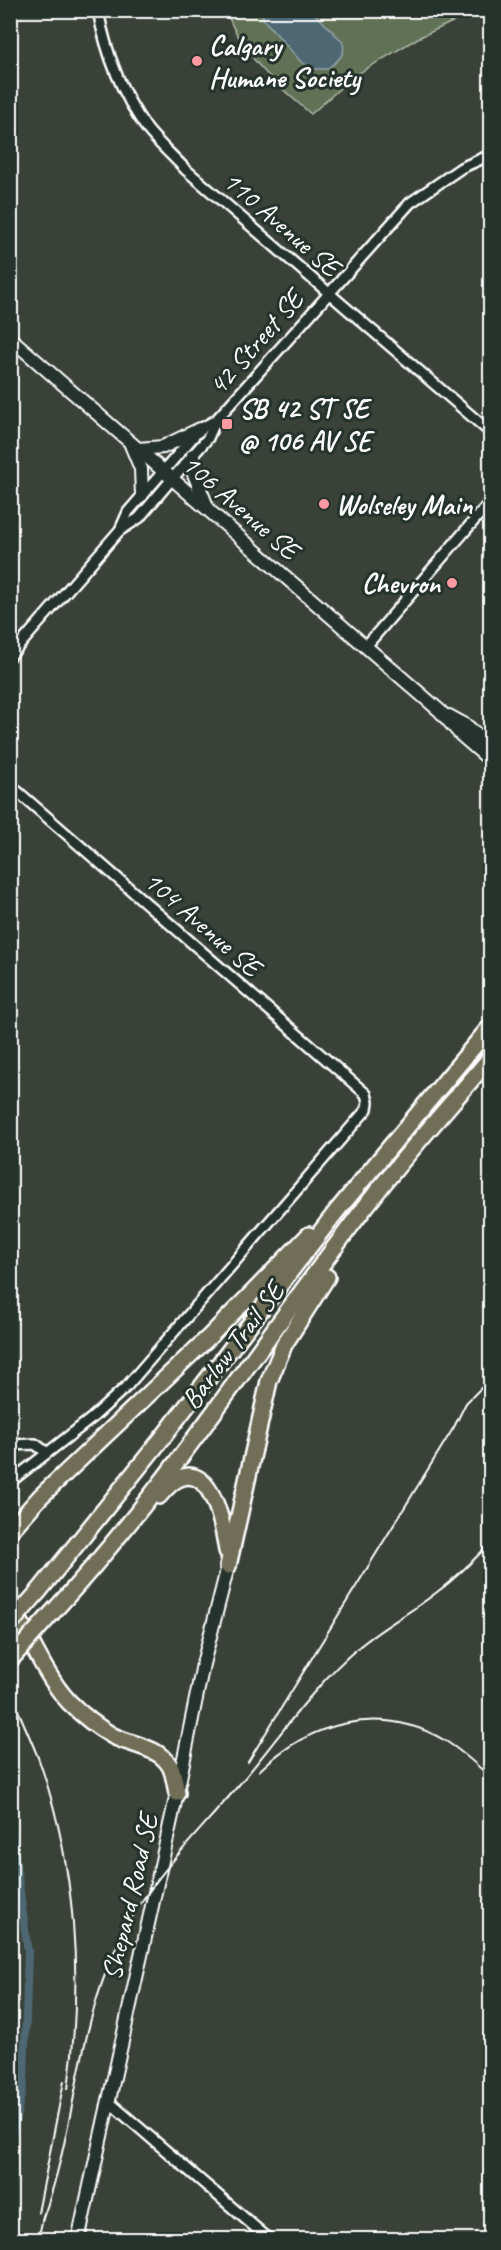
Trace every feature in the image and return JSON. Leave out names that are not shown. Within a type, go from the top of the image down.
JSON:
[{"type":"main road","name":"Barlow Trail SE","points":[[10,1624],[170,1428],[336,1212],[490,1027]]},
{"type":"main road","name":"Barlow Trail SE","points":[[10,1660],[109,1548],[230,1391],[376,1193],[490,1058]]},
{"type":"main road","points":[[228,1566],[269,1381],[284,1345],[316,1292],[430,1136],[442,1115]]},
{"type":"main road","points":[[10,1531],[40,1497],[209,1337],[314,1229],[336,1212]]},
{"type":"main road","points":[[109,1548],[122,1539],[170,1485],[182,1477],[192,1477],[202,1482],[215,1500],[225,1533],[228,1566]]},
{"type":"main road","points":[[10,1603],[54,1682],[67,1700],[86,1718],[114,1736],[162,1757],[170,1766],[177,1792]]},
{"type":"street","name":"110 Avenue SE","points":[[98,10],[104,44],[119,84],[148,129],[185,170],[490,432]]},
{"type":"street","name":"42 Street SE","points":[[10,656],[119,531],[128,512],[142,495],[193,455],[208,438],[216,420],[410,203],[461,168],[490,155]]},
{"type":"street","name":"106 Avenue SE","points":[[10,338],[440,711],[461,735],[490,760]]},
{"type":"street","name":"42 Street SE","points":[[119,531],[139,518],[200,429],[216,420]]},
{"type":"street","points":[[142,495],[141,469],[134,445],[163,447],[200,429]]},
{"type":"street","points":[[193,455],[194,474],[208,510]]},
{"type":"street","points":[[366,646],[490,502]]},
{"type":"street","name":"106 Avenue SE","points":[[440,711],[467,726],[490,746]]},
{"type":"street","name":"104 Avenue SE","points":[[10,786],[366,1094],[368,1102],[367,1109],[127,1386],[92,1418],[46,1452]]},
{"type":"street","points":[[10,1445],[35,1444],[46,1452],[10,1482]]},
{"type":"street","name":"Shepard Road SE","points":[[78,2240],[203,1664],[228,1566]]},
{"type":"street","points":[[108,2101],[270,2240]]},
{"type":"green space","points":[[226,11],[476,11],[418,38],[354,76],[311,114],[273,80],[251,56],[233,28]]},
{"type":"water","points":[[261,11],[312,11],[342,41],[343,53],[327,69],[315,69],[302,63],[264,20]]},
{"type":"waterway","points":[[10,1818],[28,1952],[24,2082],[10,2145]]},
{"type":"railway","points":[[248,1762],[454,1427],[466,1403],[490,1379]]},
{"type":"railway","points":[[42,2221],[62,2154],[83,2050],[102,1983],[115,1950],[141,1903],[173,1860],[243,1780],[327,1677],[369,1639],[451,1581],[490,1543]]},
{"type":"railway","points":[[10,1692],[39,1760],[61,1840],[68,1882],[75,1965],[73,2048],[68,2089]]},
{"type":"railway","points":[[259,1771],[300,1740],[347,1723],[371,1721],[396,1722],[420,1729],[444,1740],[490,1777]]},
{"type":"railway","points":[[38,2213],[64,2081]]},
{"type":"railway","points":[[38,2240],[44,2213]]},
{"type":"place","name":"Calgary Humane Society","points":[[197,61]]},
{"type":"place","name":"SB 42 ST SE @ 106 AV SE","points":[[227,424]]},
{"type":"place","name":"Wolseley Main","points":[[324,504]]},
{"type":"place","name":"Chevron","points":[[452,583]]}]
